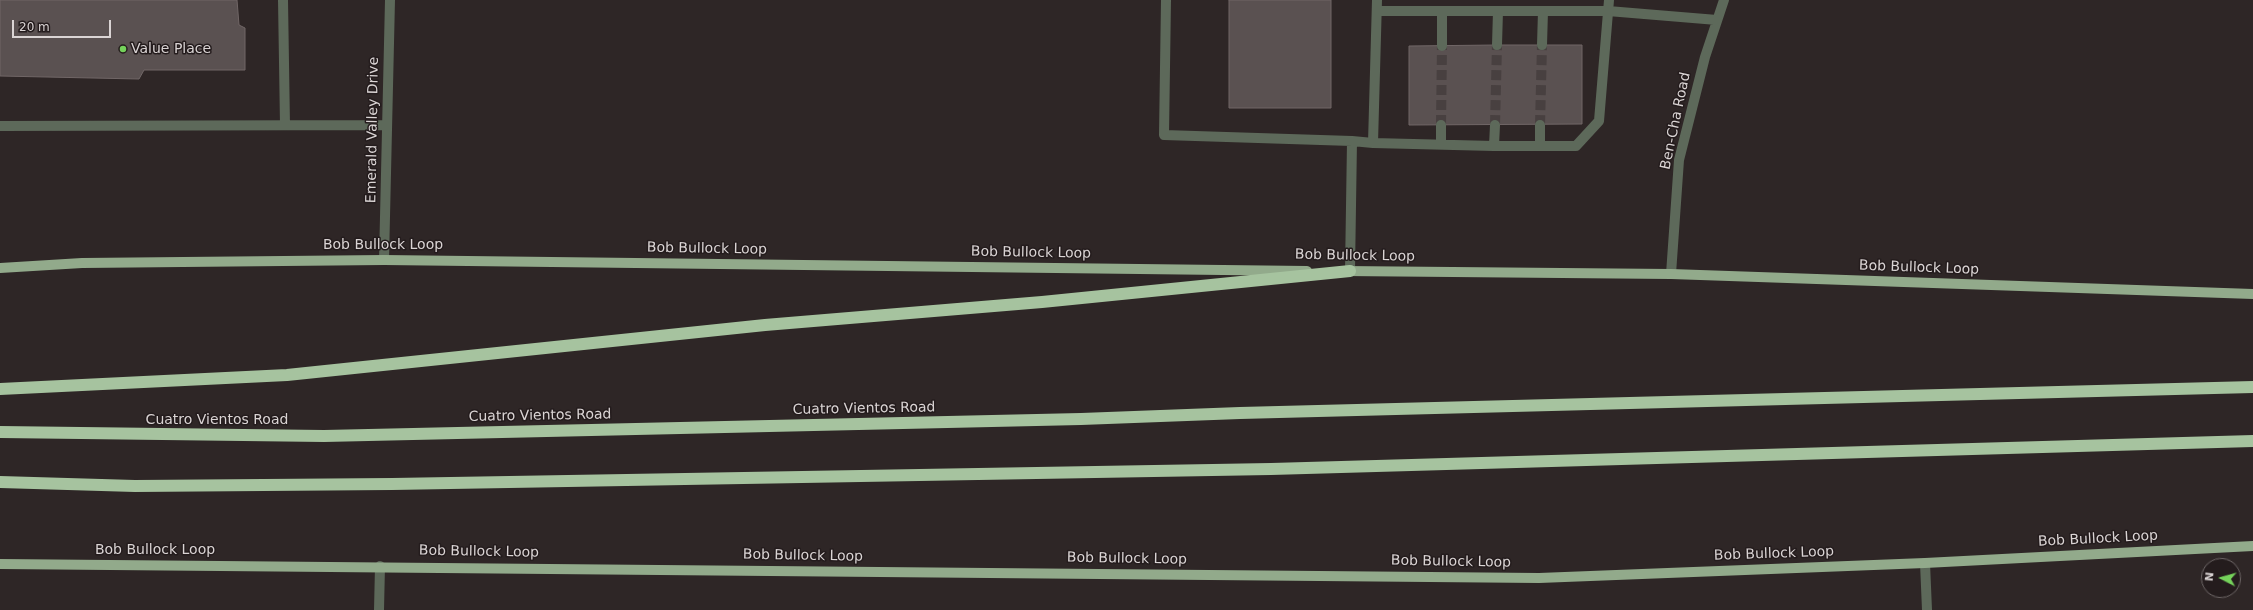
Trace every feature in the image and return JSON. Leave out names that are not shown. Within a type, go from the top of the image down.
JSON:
[{"type":"highway","points":[[0,389],[287,375],[734,328],[1042,302],[1350,271]]},
{"type":"highway","name":"Cuatro Vientos Road","points":[[0,432],[324,436],[1081,419],[1240,413],[2253,387]]},
{"type":"highway","points":[[0,482],[135,486],[392,484],[1255,470],[2253,441]]},
{"type":"main road","name":"Bob Bullock Loop","points":[[0,268],[105,263],[384,260],[1671,274],[2253,294]]},
{"type":"main road","points":[[0,264],[26,266]]},
{"type":"main road","name":"Bob Bullock Loop","points":[[0,564],[380,566],[1539,578],[1925,563],[2253,546]]},
{"type":"street","points":[[283,0],[285,125]]},
{"type":"street","name":"Emerald Valley Drive","points":[[384,260],[390,0]]},
{"type":"street","points":[[1166,0],[1164,135],[1494,146],[1576,146],[1599,121],[1609,0]]},
{"type":"street","points":[[1374,143],[1377,0]]},
{"type":"street","name":"Ben-Cha Road","points":[[1671,274],[1680,160],[1705,57],[1724,0]]},
{"type":"street","points":[[1377,11],[1608,11],[1717,20]]},
{"type":"street","points":[[1442,11],[1442,46]]},
{"type":"street","points":[[1497,45],[1498,11]]},
{"type":"street","points":[[1542,45],[1543,11]]},
{"type":"street","points":[[0,126],[387,125]]},
{"type":"street","points":[[1441,125],[1441,144]]},
{"type":"street","points":[[1494,146],[1495,125]]},
{"type":"street","points":[[1540,125],[1540,146]]},
{"type":"street","points":[[1350,271],[1352,141]]},
{"type":"street","points":[[1925,563],[1927,610]]},
{"type":"street","points":[[379,610],[380,566]]},
{"type":"building","name":"Value Place","points":[[0,0],[237,0],[239,25],[245,28],[245,70],[144,70],[139,79],[0,76]]},
{"type":"building","points":[[1229,0],[1331,0],[1331,108],[1229,108]]},
{"type":"building","points":[[1582,45],[1582,124],[1409,125],[1409,46]]},
{"type":"tunnel","points":[[1495,125],[1497,45]]},
{"type":"tunnel","points":[[1540,125],[1542,45]]},
{"type":"tunnel","points":[[1441,125],[1442,46]]},
{"type":"place","name":"Value Place","points":[[123,49]]}]
